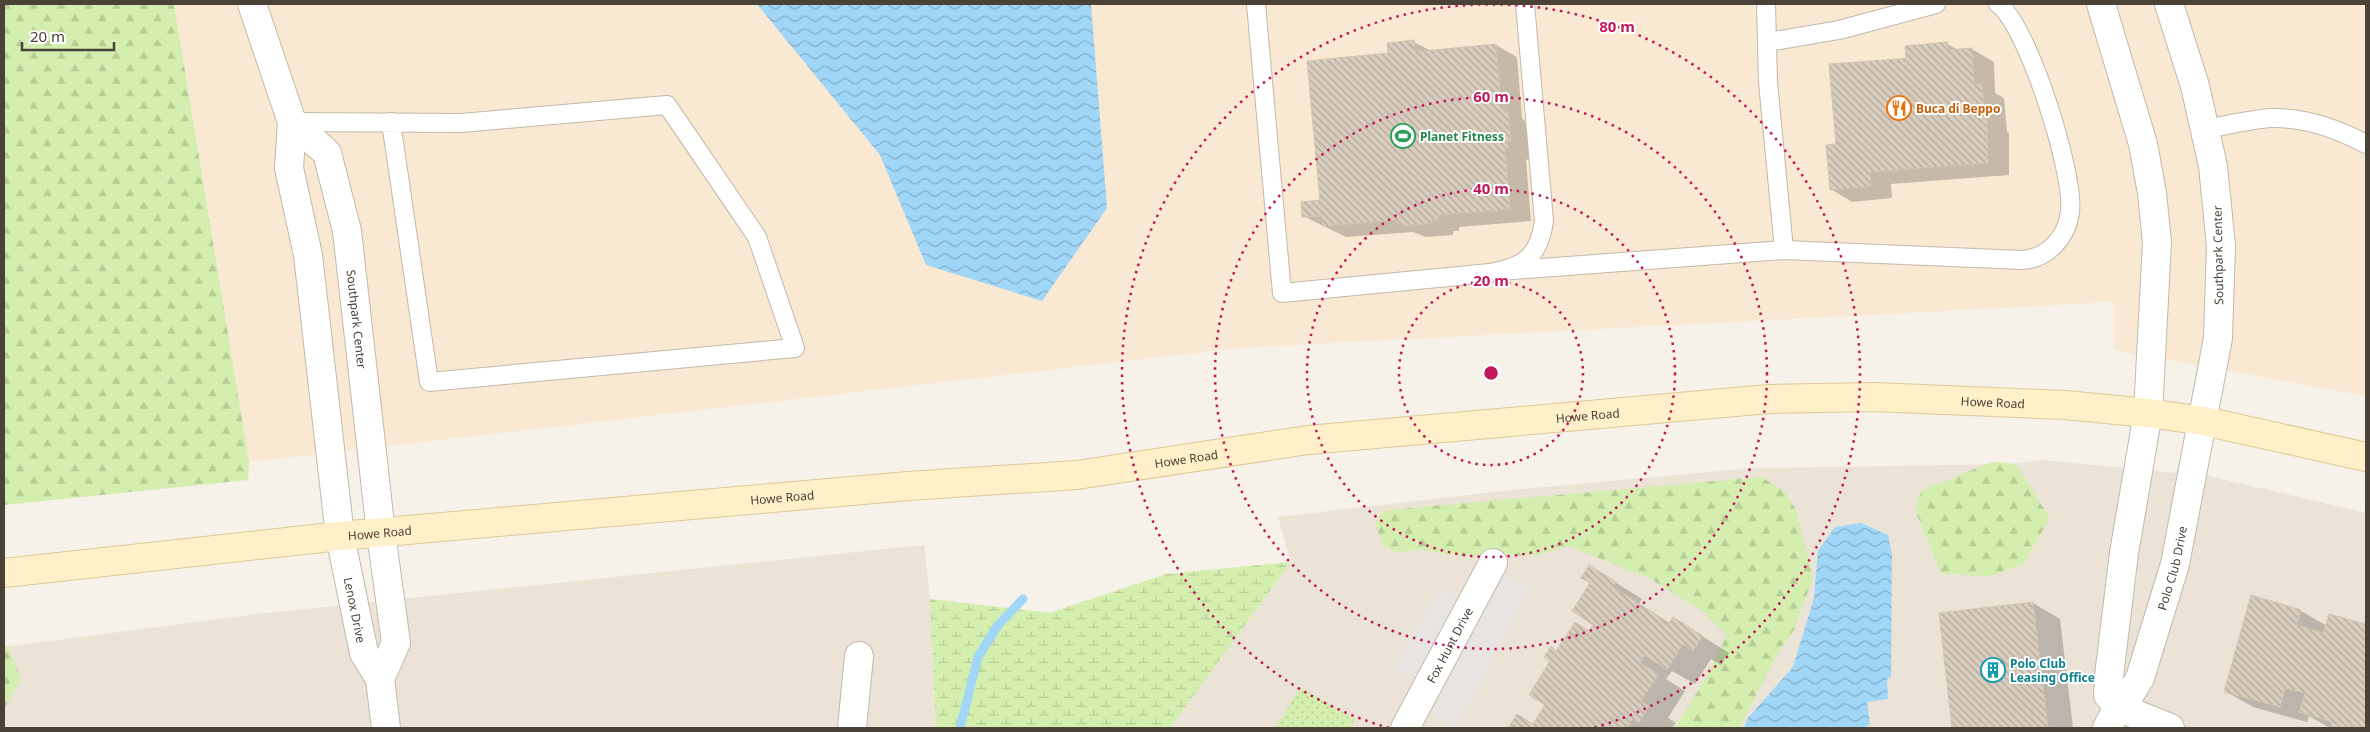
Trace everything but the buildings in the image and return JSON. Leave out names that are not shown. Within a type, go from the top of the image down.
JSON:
[{"type":"street","name":"Southpark Center","points":[[252,4],[292,122],[289,168],[308,255],[340,536]]},
{"type":"street","points":[[2101,4],[2143,144],[2152,193],[2157,242],[2148,413],[2124,553],[2108,694],[2112,718],[2170,728]]},
{"type":"street","name":"Southpark Center","points":[[2169,4],[2206,129],[2218,206],[2220,269],[2218,338],[2204,421]]},
{"type":"street","name":"Southpark Center","points":[[292,122],[327,153],[342,208],[352,270],[381,533]]},
{"type":"street","name":"Howe Road","points":[[4,573],[340,536],[908,486],[1077,475],[1308,440],[1769,399],[1874,397],[2065,405],[2148,413],[2204,421],[2366,457]]},
{"type":"street","name":"Polo Club Drive","points":[[2112,718],[2140,678],[2176,564],[2204,421]]},
{"type":"street","points":[[380,679],[396,643],[381,533]]},
{"type":"street","name":"Lenox Drive","points":[[340,536],[364,652],[380,679],[386,728]]},
{"type":"street","name":"Fox Hunt Drive","points":[[1405,728],[1493,563]]},
{"type":"street","points":[[852,728],[859,656]]},
{"type":"lane","points":[[1256,4],[1282,293],[1500,271],[1784,250],[2023,260],[2038,257],[2047,253],[2055,245],[2066,226],[2070,214],[2071,195],[2028,50],[2016,26],[1998,4]]},
{"type":"lane","points":[[1500,271],[1517,266],[1532,255],[1538,245],[1544,221],[1525,4]]},
{"type":"lane","points":[[1766,4],[1768,82],[1784,250]]},
{"type":"lane","points":[[1768,42],[1839,30],[1936,4]]},
{"type":"lane","points":[[292,122],[391,122],[461,123],[667,106],[757,237],[795,348],[429,382],[391,122]]},
{"type":"lane","points":[[2206,129],[2263,119],[2281,119],[2340,131],[2366,144]]},
{"type":"shaded area","points":[[174,4],[2366,4],[2366,396],[2114,350],[2113,302],[1239,348],[249,462]]},
{"type":"shaded area","points":[[2041,460],[2209,476],[2366,513],[2366,728],[1170,728],[1291,562],[1278,517],[1502,491],[1754,468],[2015,464]]},
{"type":"shaded area","points":[[924,545],[930,599],[936,728],[4,728],[4,647],[257,614]]},
{"type":"shaded area","points":[[1503,575],[1531,586],[1456,728],[1431,713]]},
{"type":"shaded area","points":[[1441,588],[1460,599],[1412,679],[1393,667]]},
{"type":"green space","points":[[4,4],[174,4],[249,462],[248,480],[4,505]]},
{"type":"green space","points":[[1989,463],[2015,464],[2050,518],[2023,564],[1988,577],[1941,573],[1915,510],[1921,491]]},
{"type":"green space","points":[[1761,477],[1783,490],[1795,508],[1813,578],[1794,630],[1779,651],[1739,728],[1675,728],[1706,678],[1727,635],[1701,610],[1649,578],[1568,546],[1537,555],[1460,556],[1418,549],[1399,553],[1384,546],[1375,524],[1382,512],[1399,509]]},
{"type":"green space","points":[[1291,562],[1170,728],[936,728],[930,599],[1050,613],[1166,574]]},
{"type":"green space","points":[[7,646],[21,678],[4,709],[4,647]]},
{"type":"green space","points":[[1300,687],[1355,719],[1350,728],[1276,728]]},
{"type":"water","points":[[757,4],[1091,4],[1107,208],[1042,301],[926,265],[880,155]]},
{"type":"water","points":[[1861,523],[1888,535],[1892,555],[1891,677],[1887,679],[1888,699],[1867,702],[1870,724],[1864,728],[1744,728],[1747,719],[1793,667],[1814,598],[1818,551],[1835,527]]},
{"type":"waterway","points":[[960,728],[978,657],[998,625],[1023,599]]},
{"type":"place","name":"Buca di Beppo","points":[[1899,108]]},
{"type":"place","name":"Planet Fitness","points":[[1403,136]]},
{"type":"place","name":"Polo Club Leasing Office","points":[[1993,670]]}]
